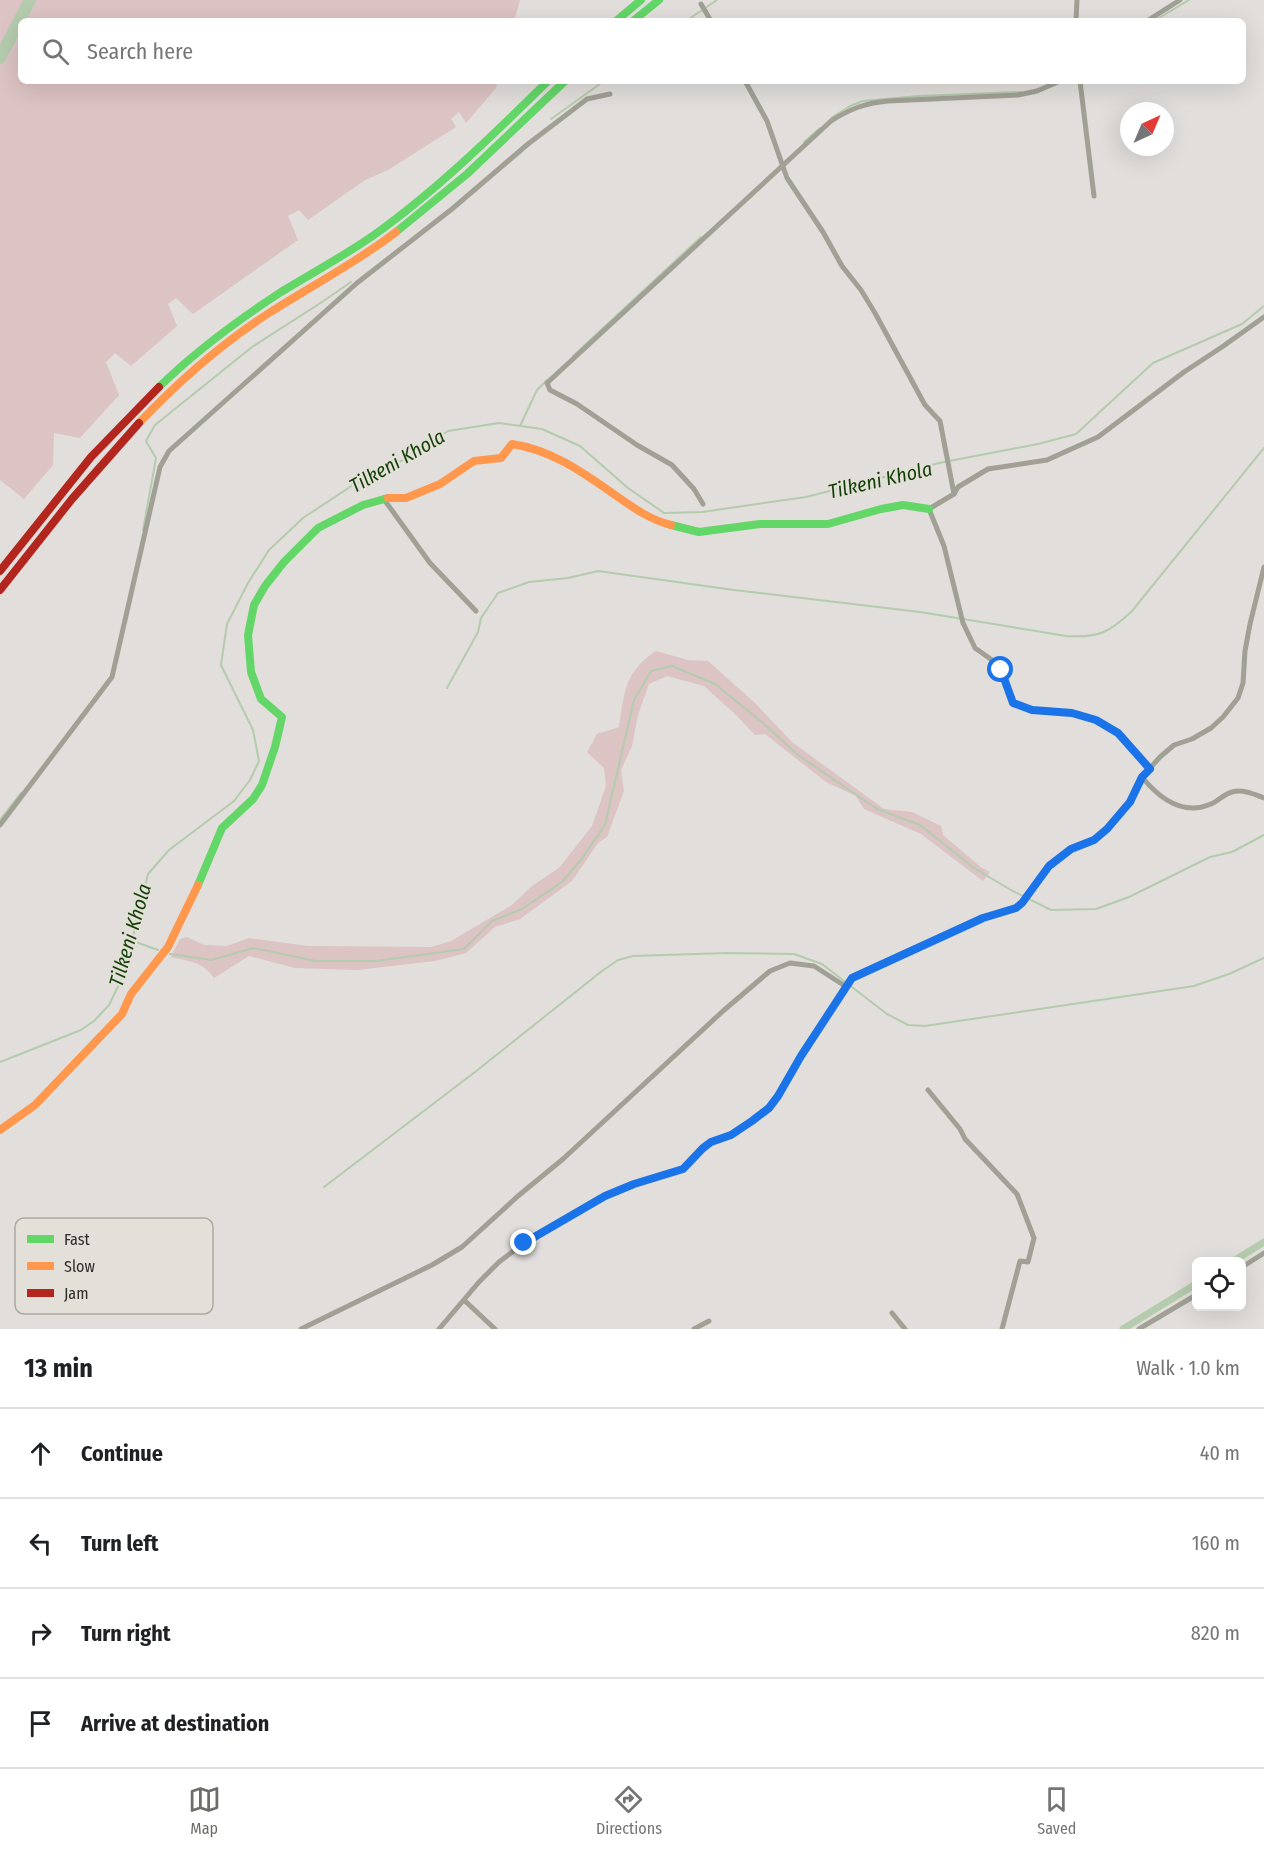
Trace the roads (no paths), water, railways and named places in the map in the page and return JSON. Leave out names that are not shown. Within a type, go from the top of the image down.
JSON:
[{"type":"main road","points":[[619,18],[640,0]]},
{"type":"main road","points":[[637,18],[658,0]]},
{"type":"main road","points":[[0,571],[83,468],[133,410],[160,383],[237,321],[348,253],[398,217],[503,125],[545,84]]},
{"type":"main road","points":[[0,590],[143,416],[171,389],[248,327],[359,259],[408,222],[514,131],[562,84]]},
{"type":"main road","points":[[0,1130],[35,1105],[122,1014],[131,994],[173,938],[222,828],[253,799],[262,785],[282,717],[261,699],[251,672],[248,635],[254,604],[284,562],[318,528],[383,498],[406,498],[440,484],[474,461],[501,458],[512,444],[533,447],[568,463],[658,522],[699,532],[760,524],[828,524],[881,509],[903,506],[929,509]]},
{"type":"street","points":[[1076,18],[1077,0]]},
{"type":"street","points":[[1152,18],[1180,0]]},
{"type":"street","points":[[703,7],[709,18]]},
{"type":"street","points":[[747,84],[767,121],[787,178],[823,232],[842,266],[875,313],[925,405],[940,421],[954,495]]},
{"type":"street","points":[[703,504],[694,489],[672,465],[637,445],[577,404],[550,390],[547,383],[831,121],[849,109],[869,103],[1018,95],[1037,91],[1053,84]]},
{"type":"street","points":[[1080,84],[1094,196]]},
{"type":"street","points":[[0,825],[112,677],[160,467],[169,451],[357,283],[452,209],[519,151],[587,99],[610,94]]},
{"type":"street","points":[[1150,769],[1118,733],[1096,720],[1072,713],[1032,710],[1013,703],[1001,670],[992,660],[975,648],[963,623],[944,546],[929,509],[954,495],[958,487],[988,469],[1047,460],[1098,437],[1184,372],[1264,317]]},
{"type":"street","points":[[383,498],[430,563],[476,611]]},
{"type":"street","points":[[440,1329],[499,1262],[524,1243],[605,1196],[634,1184],[683,1169],[711,1142],[731,1135],[769,1108],[852,978],[983,918],[1016,908],[1049,866],[1071,849],[1094,840],[1107,829],[1130,802],[1142,777],[1160,757],[1174,745],[1192,739],[1211,728],[1238,698],[1243,683],[1250,624],[1264,567]]},
{"type":"street","points":[[1142,777],[1155,793],[1169,802],[1185,807],[1199,808],[1214,803],[1232,792],[1246,791],[1264,798]]},
{"type":"street","points":[[301,1329],[432,1265],[462,1247],[563,1159],[723,1011],[770,971],[790,963],[814,966],[845,986]]},
{"type":"street","points":[[928,1090],[960,1129],[965,1139],[1017,1194],[1034,1238],[1028,1262],[1020,1261],[1002,1329]]},
{"type":"street","points":[[1246,1264],[1264,1253]]},
{"type":"street","points":[[1139,1329],[1192,1298]]},
{"type":"street","points":[[464,1300],[495,1329]]},
{"type":"street","points":[[892,1314],[905,1329]]},
{"type":"street","points":[[694,1329],[709,1321]]},
{"type":"waterway","points":[[21,18],[30,0]]},
{"type":"waterway","points":[[690,18],[717,0]]},
{"type":"waterway","points":[[1159,18],[1189,0]]},
{"type":"waterway","points":[[0,58],[18,23]]},
{"type":"waterway","points":[[551,119],[600,84]]},
{"type":"waterway","points":[[831,118],[863,101],[919,96],[1021,92]]},
{"type":"waterway","points":[[804,142],[820,128]]},
{"type":"waterway","points":[[573,356],[701,237]]},
{"type":"waterway","points":[[143,530],[156,458],[146,441],[155,425],[252,347],[351,282]]},
{"type":"waterway","name":"Tilkeni Khola","points":[[0,1062],[81,1030],[94,1021],[109,1005],[124,974],[148,874],[169,850],[234,801],[250,780],[259,761],[253,730],[221,665],[227,624],[248,583],[269,550],[303,518],[353,485],[401,461],[448,431],[499,423],[542,429],[580,446],[628,488],[664,513],[702,512],[806,497],[939,463],[1038,444],[1076,434],[1153,363],[1242,324],[1264,306]]},
{"type":"waterway","points":[[520,426],[537,390],[547,380]]},
{"type":"waterway","points":[[447,688],[478,632],[481,618],[498,593],[529,582],[568,578],[598,571],[920,612],[1066,636],[1095,635],[1109,629],[1132,611],[1264,448]]},
{"type":"waterway","points":[[170,954],[211,960],[254,948],[315,961],[376,961],[464,949],[492,921],[522,909],[562,882],[583,857],[605,825],[634,700],[651,671],[672,666],[715,684],[798,755],[877,809],[920,825],[974,868],[1051,910],[1096,909],[1129,897],[1210,857],[1232,852],[1264,835]]},
{"type":"waterway","points":[[0,820],[21,793]]},
{"type":"waterway","points":[[133,941],[158,950]]},
{"type":"waterway","points":[[324,1187],[475,1072],[602,971],[618,960],[633,956],[727,953],[794,954],[822,964],[887,1014],[908,1025],[925,1026],[1194,986],[1229,974],[1264,958]]},
{"type":"waterway","points":[[1240,1257],[1264,1242]]},
{"type":"waterway","points":[[1123,1329],[1192,1286]]}]
